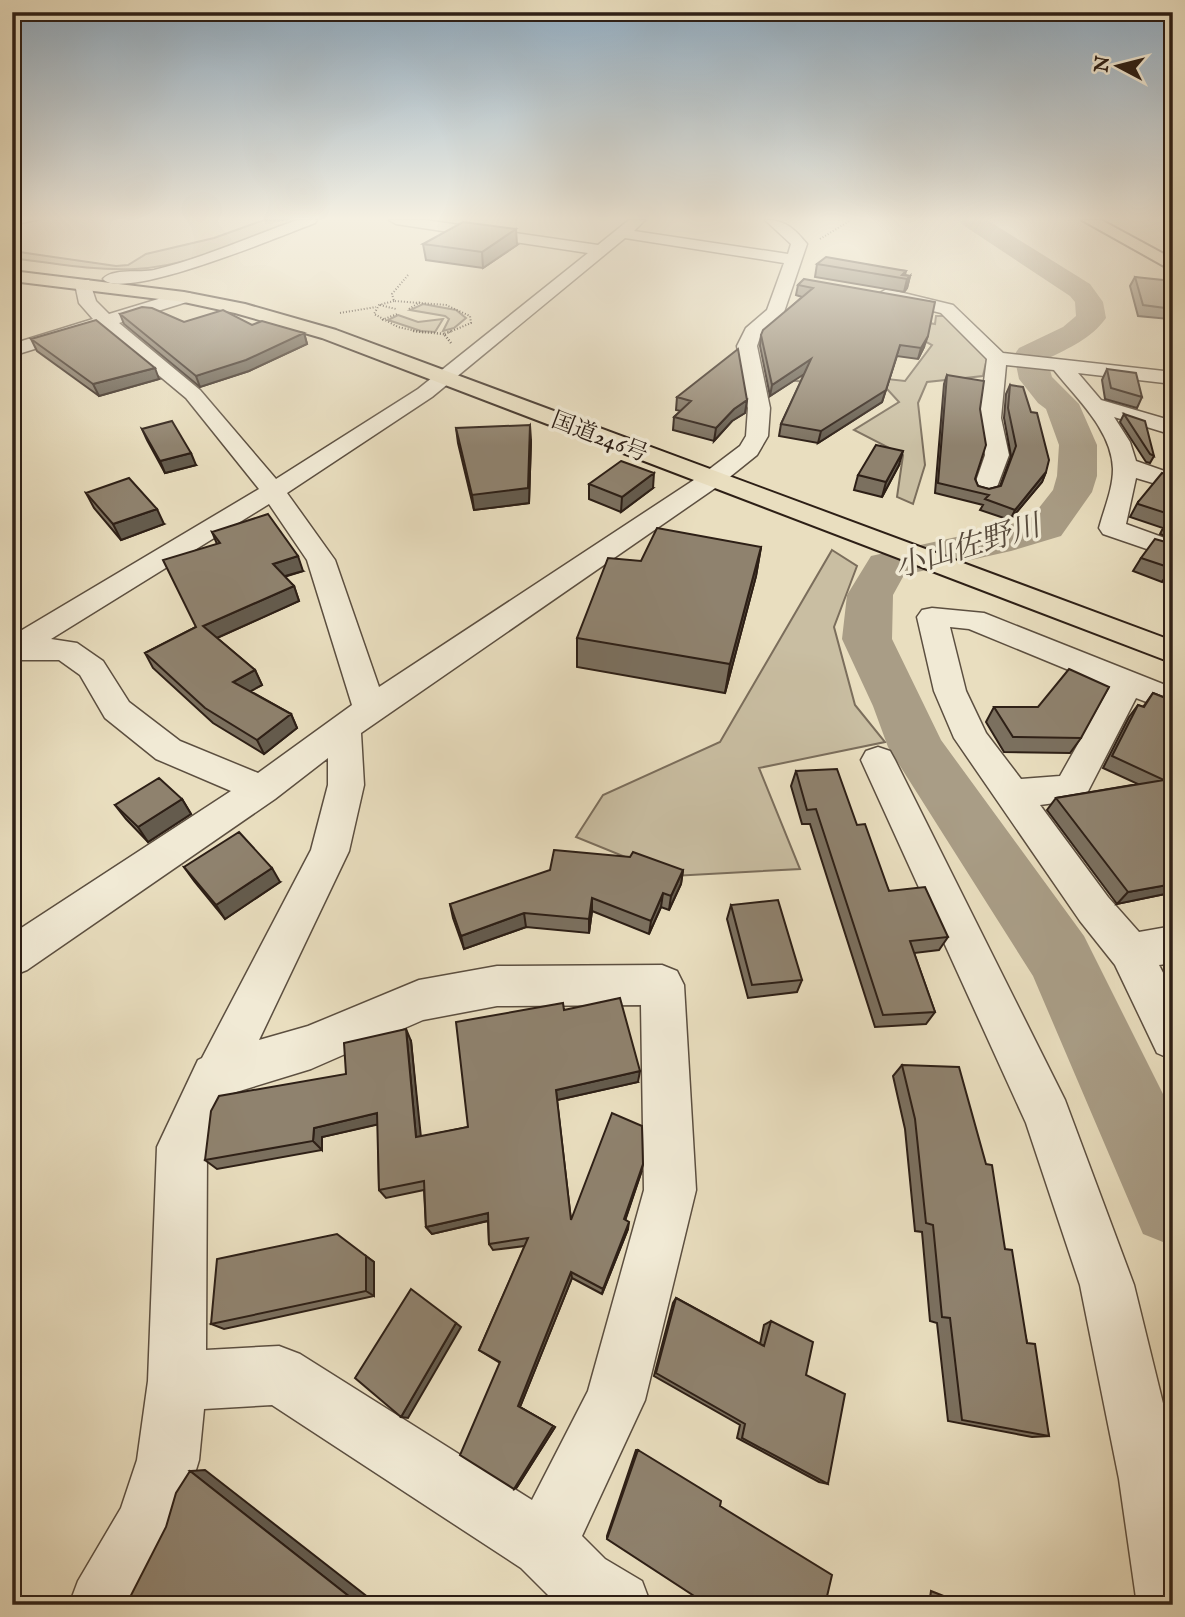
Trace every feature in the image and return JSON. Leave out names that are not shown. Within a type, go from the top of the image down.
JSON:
[{"type":"main road","name":"国道246号","points":[[171,295],[285,320],[454,363]]},
{"type":"main road","name":"国道246号","points":[[226,295],[280,306],[454,363],[720,473],[849,521],[1007,570],[1173,631]]},
{"type":"main road","name":"国道246号","points":[[849,521],[976,579],[1173,653]]},
{"type":"street","points":[[86,295],[88,303],[106,322],[193,394],[273,491],[321,560],[357,719],[346,785],[330,850],[215,1076],[182,1147],[177,1381],[168,1460],[148,1522],[102,1605]]},
{"type":"street","points":[[13,648],[273,491],[454,363],[542,295]]},
{"type":"street","points":[[12,957],[262,789],[357,719],[720,473],[749,450],[759,426],[759,408],[746,354],[748,339],[759,325],[775,312],[784,295]]},
{"type":"street","points":[[892,295],[947,309],[1001,358],[1173,378]]},
{"type":"street","points":[[12,350],[184,297]]},
{"type":"street","points":[[985,490],[997,455],[990,418],[1001,358]]},
{"type":"street","points":[[1056,366],[1092,404],[1119,444],[1126,466],[1123,489],[1112,528],[1173,550]]},
{"type":"street","points":[[1092,404],[1173,428]]},
{"type":"street","points":[[1126,466],[1173,482]]},
{"type":"street","points":[[1173,701],[974,620],[932,617],[950,691],[971,738],[1094,909],[1130,952],[1173,1038]]},
{"type":"street","points":[[13,648],[66,650],[92,668],[117,710],[168,750],[262,789]]},
{"type":"street","points":[[1011,794],[1071,789],[1128,683]]},
{"type":"street","points":[[878,760],[1048,1117],[1107,1285],[1150,1479],[1170,1605]]},
{"type":"street","points":[[1130,952],[1173,944]]},
{"type":"street","points":[[177,1381],[279,1375],[579,1584],[615,1400],[670,1190],[662,985],[496,986],[419,1000],[311,1047],[215,1076]]},
{"type":"path","points":[[392,295],[394,301]]},
{"type":"path","points":[[336,315],[394,301],[421,302],[465,310],[471,316],[471,323],[444,334],[421,333],[382,320],[374,314],[378,306]]},
{"type":"path","points":[[409,309],[421,302]]},
{"type":"path","points":[[378,306],[397,312],[382,320]]},
{"type":"path","points":[[397,331],[404,328]]},
{"type":"path","points":[[444,334],[454,363]]},
{"type":"shaded area","points":[[423,304],[456,310],[466,318],[454,328],[443,331],[449,319],[445,316],[410,310]]},
{"type":"shaded area","points":[[398,315],[418,322],[443,319],[435,332],[421,331],[388,320]]},
{"type":"shaded area","points":[[936,316],[945,316],[987,358],[983,376],[927,382],[918,403],[925,465],[913,504],[897,497],[903,455],[854,430],[899,402],[888,390],[767,378],[767,366],[905,381],[932,345],[917,337],[900,318],[935,324]]},
{"type":"shaded area","points":[[832,550],[857,566],[834,627],[855,705],[885,742],[759,768],[800,869],[672,876],[576,837],[603,795],[720,742]]},
{"type":"building","points":[[804,295],[898,295],[935,302],[928,336],[921,348],[900,345],[886,390],[821,431],[781,424],[811,359],[772,385],[761,335],[763,330]]},
{"type":"building","points":[[1140,295],[1173,295],[1173,309],[1143,305]]},
{"type":"building","points":[[142,307],[152,308],[184,322],[223,310],[252,325],[262,321],[304,333],[246,360],[196,376],[120,314]]},
{"type":"building","points":[[96,320],[155,368],[93,384],[31,339]]},
{"type":"building","points":[[738,349],[747,400],[716,428],[674,417],[691,401],[677,397]]},
{"type":"building","points":[[1107,369],[1136,373],[1142,397],[1111,388]]},
{"type":"building","points":[[947,375],[984,381],[980,409],[986,445],[975,479],[978,486],[989,489],[1001,486],[1016,446],[1008,408],[1010,385],[1023,387],[1031,412],[1037,413],[1049,460],[1046,472],[1015,510],[985,499],[989,495],[938,483]]},
{"type":"building","points":[[1124,414],[1145,421],[1154,456],[1150,454]]},
{"type":"building","points":[[172,421],[191,453],[160,461],[142,429]]},
{"type":"building","points":[[530,425],[528,488],[472,495],[456,428]]},
{"type":"building","points":[[876,445],[903,451],[886,482],[858,475]]},
{"type":"building","points":[[621,461],[654,473],[622,497],[589,484]]},
{"type":"building","points":[[1162,473],[1173,476],[1173,522],[1168,520],[1172,515],[1138,504]]},
{"type":"building","points":[[129,478],[157,509],[113,524],[86,493]]},
{"type":"building","points":[[268,514],[298,556],[273,564],[294,586],[203,626],[255,670],[233,682],[291,714],[257,740],[205,708],[145,653],[196,627],[163,560],[220,543],[212,532]]},
{"type":"building","points":[[657,528],[761,547],[730,664],[577,638],[608,558],[641,561]]},
{"type":"building","points":[[1155,539],[1173,544],[1171,568],[1141,558]]},
{"type":"building","points":[[1069,669],[1109,687],[1081,738],[1013,737],[994,707],[1038,707]]},
{"type":"building","points":[[1153,693],[1173,701],[1173,884],[1128,892],[1056,798],[1164,780],[1112,756],[1138,705],[1144,707]]},
{"type":"building","points":[[837,769],[857,825],[865,824],[889,891],[925,887],[948,937],[910,941],[935,1012],[883,1015],[816,809],[807,810],[796,771]]},
{"type":"building","points":[[159,778],[182,799],[138,827],[115,805]]},
{"type":"building","points":[[239,832],[272,868],[216,905],[184,867]]},
{"type":"building","points":[[554,850],[630,857],[633,852],[683,870],[671,896],[663,893],[651,921],[592,898],[589,919],[524,913],[461,936],[450,904],[550,870]]},
{"type":"building","points":[[778,900],[802,980],[752,985],[731,905]]},
{"type":"building","points":[[620,998],[640,1071],[556,1090],[571,1220],[612,1113],[642,1126],[643,1164],[624,1219],[629,1222],[603,1289],[571,1272],[518,1406],[553,1426],[514,1489],[460,1455],[500,1362],[479,1350],[528,1238],[489,1244],[488,1213],[426,1227],[424,1181],[379,1190],[377,1113],[314,1128],[313,1141],[205,1160],[211,1111],[219,1096],[346,1074],[344,1043],[406,1029],[416,1137],[468,1127],[456,1022],[563,1003],[564,1010]]},
{"type":"building","points":[[902,1065],[959,1067],[986,1164],[992,1165],[1005,1249],[1012,1250],[1027,1343],[1035,1344],[1049,1436],[962,1420],[950,1318],[942,1317],[933,1225],[926,1223],[915,1119]]},
{"type":"building","points":[[337,1234],[366,1256],[366,1291],[211,1324],[217,1259]]},
{"type":"building","points":[[411,1289],[456,1323],[401,1417],[355,1378]]},
{"type":"building","points":[[676,1298],[764,1346],[771,1321],[813,1342],[806,1375],[845,1394],[828,1484],[742,1438],[745,1424],[656,1373]]},
{"type":"building","points":[[638,1450],[721,1501],[720,1506],[832,1575],[825,1605],[708,1605],[607,1539]]},
{"type":"building","points":[[190,1471],[360,1605],[126,1605],[166,1527],[176,1493]]},
{"type":"building","points":[[946,1597],[957,1605],[944,1605]]},
{"type":"waterway","name":"小山佐野川","points":[[1084,295],[1089,302],[1091,318],[1074,333],[1030,355],[1036,379],[1050,396],[1062,404],[1078,445],[1077,476],[1072,492],[1046,527],[1011,538],[887,565],[870,595],[867,639],[900,706],[916,747],[1060,958],[1173,1204]]}]
